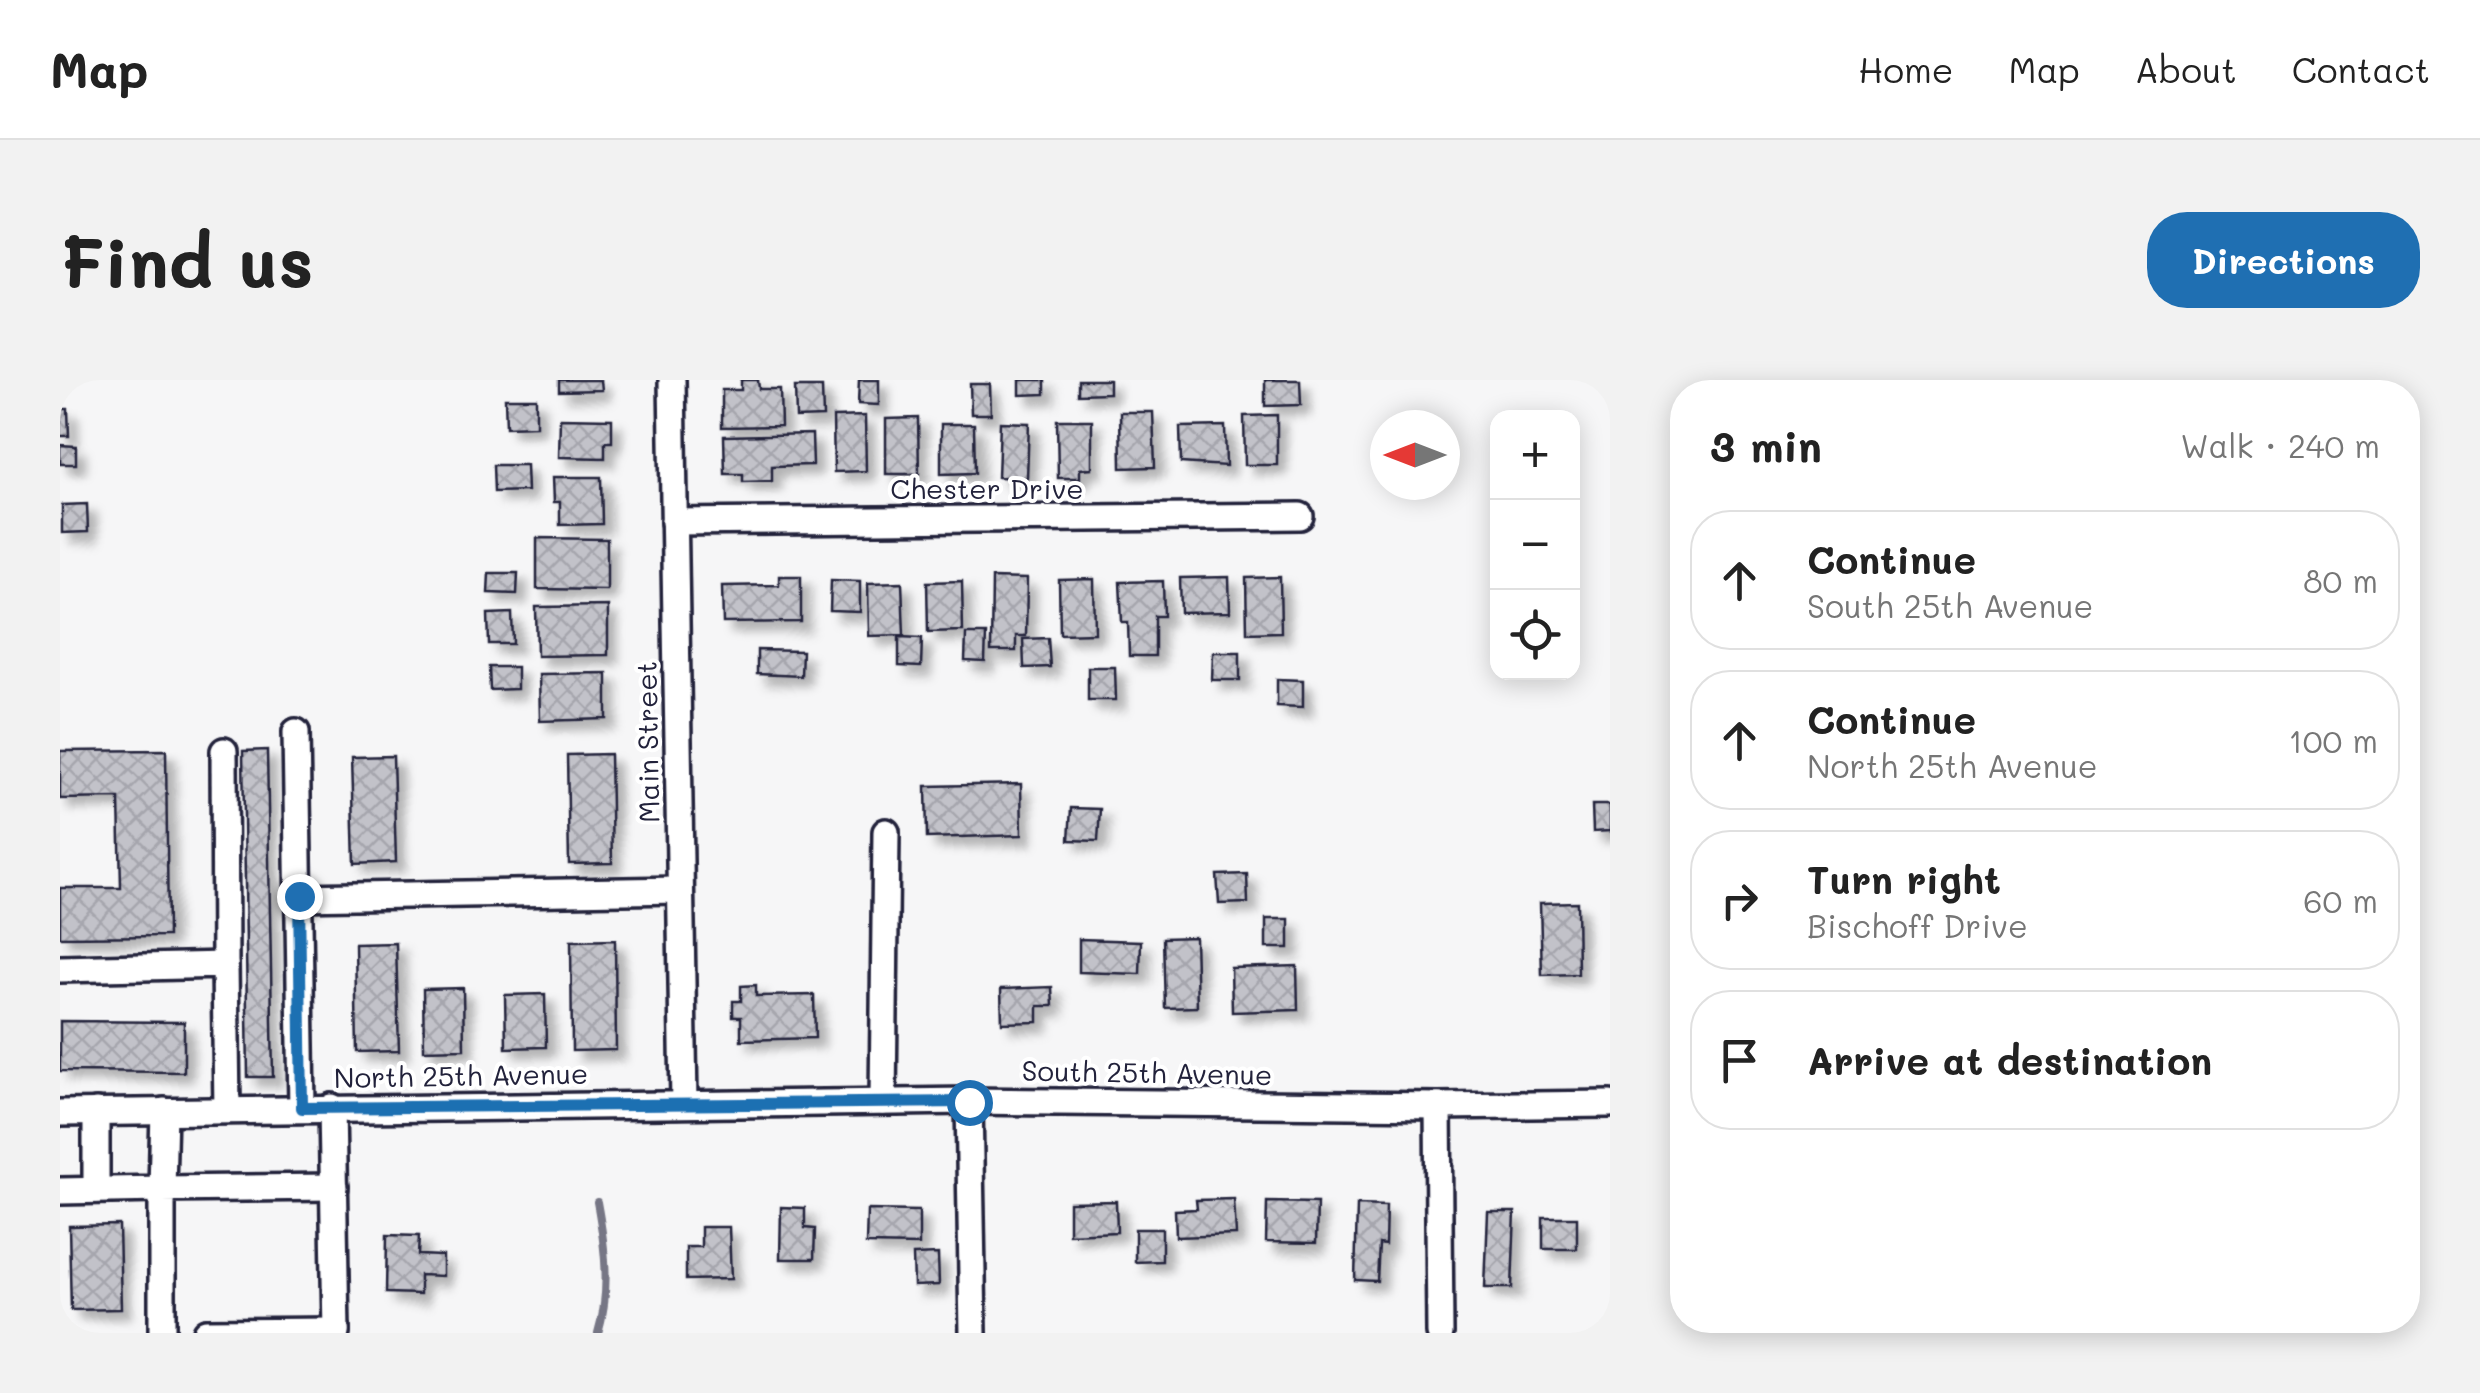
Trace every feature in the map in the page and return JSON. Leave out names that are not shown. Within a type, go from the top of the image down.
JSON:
[{"type":"street","name":"Main Street","points":[[672,380],[684,1103]]},
{"type":"street","name":"Chester Drive","points":[[674,522],[1300,516]]},
{"type":"street","points":[[296,732],[302,1108]]},
{"type":"street","points":[[224,751],[227,1110]]},
{"type":"street","points":[[883,1102],[886,832]]},
{"type":"street","points":[[299,896],[680,890]]},
{"type":"street","points":[[60,969],[225,964]]},
{"type":"street","points":[[969,1102],[973,1333]]},
{"type":"street","name":"South 25th Avenue","points":[[684,1103],[1610,1104]]},
{"type":"street","name":"North 25th Avenue","points":[[60,1113],[684,1103]]},
{"type":"street","points":[[1438,1106],[1440,1333]]},
{"type":"street","points":[[164,1111],[160,1332],[336,1332],[332,1108]]},
{"type":"street","points":[[96,1112],[96,1190]]},
{"type":"street","points":[[60,1190],[334,1186]]},
{"type":"building","points":[[559,380],[601,380],[602,390],[559,391]]},
{"type":"building","points":[[741,380],[758,380],[759,389],[780,389],[781,426],[722,427],[722,390],[741,390]]},
{"type":"building","points":[[859,380],[879,380],[879,405],[858,404]]},
{"type":"building","points":[[1020,380],[1045,380],[1045,394],[1020,395]]},
{"type":"building","points":[[1078,380],[1109,380],[1109,393],[1078,394]]},
{"type":"building","points":[[1265,380],[1300,380],[1301,405],[1265,406]]},
{"type":"building","points":[[970,384],[990,384],[991,414],[971,414]]},
{"type":"building","points":[[795,387],[822,387],[823,417],[796,418]]},
{"type":"building","points":[[505,398],[536,398],[536,426],[506,427]]},
{"type":"building","points":[[60,409],[68,409],[69,436],[60,436]]},
{"type":"building","points":[[1120,412],[1153,412],[1155,467],[1121,468]]},
{"type":"building","points":[[1277,415],[1277,465],[1245,465],[1244,416]]},
{"type":"building","points":[[865,416],[866,471],[834,472],[833,417]]},
{"type":"building","points":[[560,418],[612,419],[612,442],[605,442],[605,458],[559,457]]},
{"type":"building","points":[[918,418],[919,474],[886,474],[886,419]]},
{"type":"building","points":[[1057,420],[1092,420],[1092,468],[1080,469],[1080,478],[1058,478]]},
{"type":"building","points":[[1000,422],[1029,423],[1027,478],[998,477]]},
{"type":"building","points":[[941,424],[974,424],[975,473],[941,474]]},
{"type":"building","points":[[1225,426],[1226,466],[1181,463],[1180,427]]},
{"type":"building","points":[[812,434],[813,465],[772,466],[772,481],[743,482],[743,474],[725,474],[724,436]]},
{"type":"building","points":[[60,445],[76,446],[76,464],[60,464]]},
{"type":"building","points":[[493,465],[526,465],[527,491],[494,492]]},
{"type":"building","points":[[553,477],[601,477],[602,524],[560,525],[560,502],[554,502]]},
{"type":"building","points":[[87,504],[88,532],[62,533],[62,505]]},
{"type":"building","points":[[537,538],[607,539],[607,590],[537,589]]},
{"type":"building","points":[[489,573],[518,573],[517,594],[488,593]]},
{"type":"building","points":[[779,576],[801,576],[801,622],[723,623],[722,586],[779,585]]},
{"type":"building","points":[[1229,577],[1230,612],[1181,613],[1180,578]]},
{"type":"building","points":[[1280,577],[1281,632],[1247,633],[1246,578]]},
{"type":"building","points":[[992,578],[1027,579],[1026,636],[1016,636],[1016,651],[991,651]]},
{"type":"building","points":[[1094,579],[1095,633],[1060,634],[1059,580]]},
{"type":"building","points":[[831,580],[860,581],[860,612],[830,611]]},
{"type":"building","points":[[962,581],[963,631],[928,632],[927,582]]},
{"type":"building","points":[[1163,581],[1164,616],[1155,616],[1155,656],[1129,656],[1128,622],[1122,622],[1120,582]]},
{"type":"building","points":[[902,582],[904,635],[869,636],[868,583]]},
{"type":"building","points":[[608,606],[608,655],[537,656],[536,607]]},
{"type":"building","points":[[512,613],[513,644],[489,644],[488,614]]},
{"type":"building","points":[[966,634],[986,634],[985,662],[965,661]]},
{"type":"building","points":[[899,637],[922,638],[921,667],[899,666]]},
{"type":"building","points":[[1048,638],[1050,667],[1024,668],[1023,639]]},
{"type":"building","points":[[757,650],[802,651],[801,676],[757,674]]},
{"type":"building","points":[[1213,652],[1240,652],[1240,680],[1212,680]]},
{"type":"building","points":[[489,667],[517,667],[517,689],[490,690]]},
{"type":"building","points":[[1088,667],[1115,667],[1116,700],[1088,700]]},
{"type":"building","points":[[607,673],[607,719],[540,721],[539,674]]},
{"type":"building","points":[[1277,679],[1303,680],[1303,707],[1277,706]]},
{"type":"building","points":[[166,750],[168,936],[60,937],[60,888],[121,888],[119,798],[60,799],[60,751]]},
{"type":"building","points":[[267,750],[273,1077],[248,1077],[243,751]]},
{"type":"building","points":[[610,754],[612,863],[569,864],[567,755]]},
{"type":"building","points":[[393,756],[396,862],[355,864],[352,757]]},
{"type":"building","points":[[1021,784],[1022,835],[927,838],[926,786]]},
{"type":"building","points":[[1592,805],[1610,805],[1610,831],[1593,832]]},
{"type":"building","points":[[1071,808],[1100,809],[1098,841],[1069,840]]},
{"type":"building","points":[[1247,874],[1248,903],[1219,904],[1217,875]]},
{"type":"building","points":[[1577,902],[1578,974],[1542,975],[1540,903]]},
{"type":"building","points":[[1266,919],[1289,919],[1289,948],[1266,948]]},
{"type":"building","points":[[1195,937],[1197,1007],[1165,1008],[1163,938]]},
{"type":"building","points":[[1079,939],[1141,941],[1140,974],[1079,972]]},
{"type":"building","points":[[615,940],[616,1050],[572,1051],[571,941]]},
{"type":"building","points":[[396,943],[399,1051],[357,1052],[355,944]]},
{"type":"building","points":[[1297,966],[1298,1010],[1232,1012],[1231,968]]},
{"type":"building","points":[[756,985],[756,996],[814,995],[815,1038],[741,1040],[741,1017],[733,1017],[733,1001],[741,1001],[741,986]]},
{"type":"building","points":[[1052,987],[1053,1006],[1038,1006],[1038,1022],[1002,1023],[1001,989]]},
{"type":"building","points":[[463,988],[464,1049],[424,1050],[423,989]]},
{"type":"building","points":[[545,994],[546,1047],[506,1048],[505,995]]},
{"type":"building","points":[[60,1021],[184,1022],[184,1072],[60,1071]]},
{"type":"building","points":[[1234,1199],[1236,1235],[1176,1237],[1175,1210],[1197,1209],[1196,1200]]},
{"type":"building","points":[[1116,1201],[1117,1232],[1069,1234],[1069,1202]]},
{"type":"building","points":[[1267,1202],[1317,1203],[1316,1243],[1266,1242]]},
{"type":"building","points":[[1357,1205],[1386,1206],[1385,1245],[1379,1244],[1377,1281],[1355,1280]]},
{"type":"building","points":[[781,1207],[805,1208],[805,1228],[815,1229],[814,1259],[780,1259]]},
{"type":"building","points":[[867,1210],[919,1211],[919,1245],[866,1244]]},
{"type":"building","points":[[1488,1212],[1515,1212],[1512,1288],[1485,1288]]},
{"type":"building","points":[[1543,1217],[1577,1217],[1577,1249],[1543,1249]]},
{"type":"building","points":[[119,1225],[121,1309],[71,1310],[69,1226]]},
{"type":"building","points":[[701,1227],[729,1227],[731,1279],[686,1280],[686,1247],[701,1247]]},
{"type":"building","points":[[1135,1229],[1162,1229],[1162,1261],[1135,1262]]},
{"type":"building","points":[[387,1235],[419,1236],[418,1255],[443,1256],[443,1276],[420,1275],[420,1294],[386,1293]]},
{"type":"building","points":[[938,1254],[939,1285],[914,1286],[913,1255]]},
{"type":"waterway","points":[[597,1202],[606,1284],[598,1333]]},
{"type":"route","points":[[299,896],[302,1108],[969,1102]]}]
